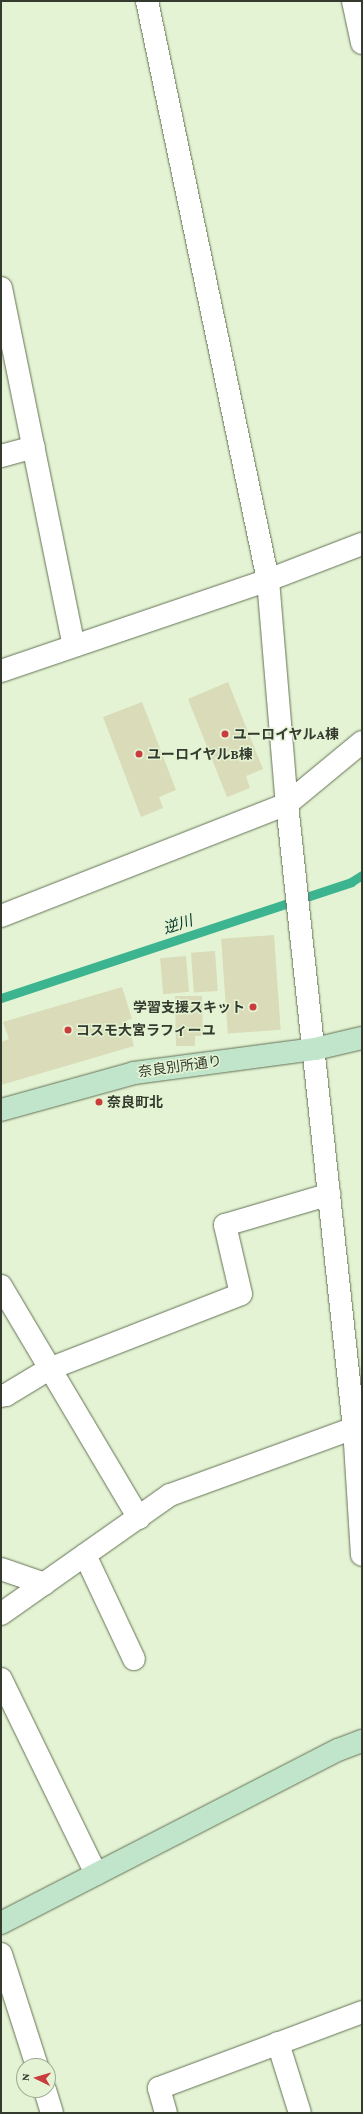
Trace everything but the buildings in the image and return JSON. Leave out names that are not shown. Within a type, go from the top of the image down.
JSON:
[{"type":"street","points":[[147,1],[268,580],[300,919],[330,1194],[358,1427],[362,1555]]},
{"type":"street","points":[[353,1],[362,43]]},
{"type":"street","points":[[1,288],[74,646]]},
{"type":"street","points":[[1,456],[34,447]]},
{"type":"street","points":[[1,671],[268,580],[362,544]]},
{"type":"street","points":[[1,916],[288,804],[362,742]]},
{"type":"street","name":"奈良別所通り","points":[[1,1110],[134,1073],[315,1049],[362,1038]]},
{"type":"street","points":[[1,1396],[6,1395],[49,1369],[241,1294],[225,1225],[330,1194]]},
{"type":"street","points":[[1,1286],[139,1518]]},
{"type":"street","points":[[1,1614],[139,1518],[170,1494],[358,1427]]},
{"type":"street","points":[[85,1555],[134,1659]]},
{"type":"street","points":[[1,1569],[45,1584]]},
{"type":"street","points":[[1,1678],[96,1874]]},
{"type":"street","points":[[1,1923],[338,1750],[362,1741]]},
{"type":"street","points":[[1,1954],[34,2058]]},
{"type":"street","points":[[166,2113],[159,2088],[362,2012]]},
{"type":"street","points":[[278,2043],[300,2113]]},
{"type":"street","points":[[47,2098],[52,2113]]},
{"type":"waterway","name":"逆川","points":[[1,998],[351,882],[362,875]]},
{"type":"place","name":"ユーロイヤルA棟","points":[[225,734]]},
{"type":"place","name":"ユーロイヤルB棟","points":[[139,754]]},
{"type":"place","name":"学習支援スキット","points":[[253,1007]]},
{"type":"place","name":"コスモ大宮ラフィーユ","points":[[68,1030]]},
{"type":"place","name":"奈良町北","points":[[99,1102]]}]
